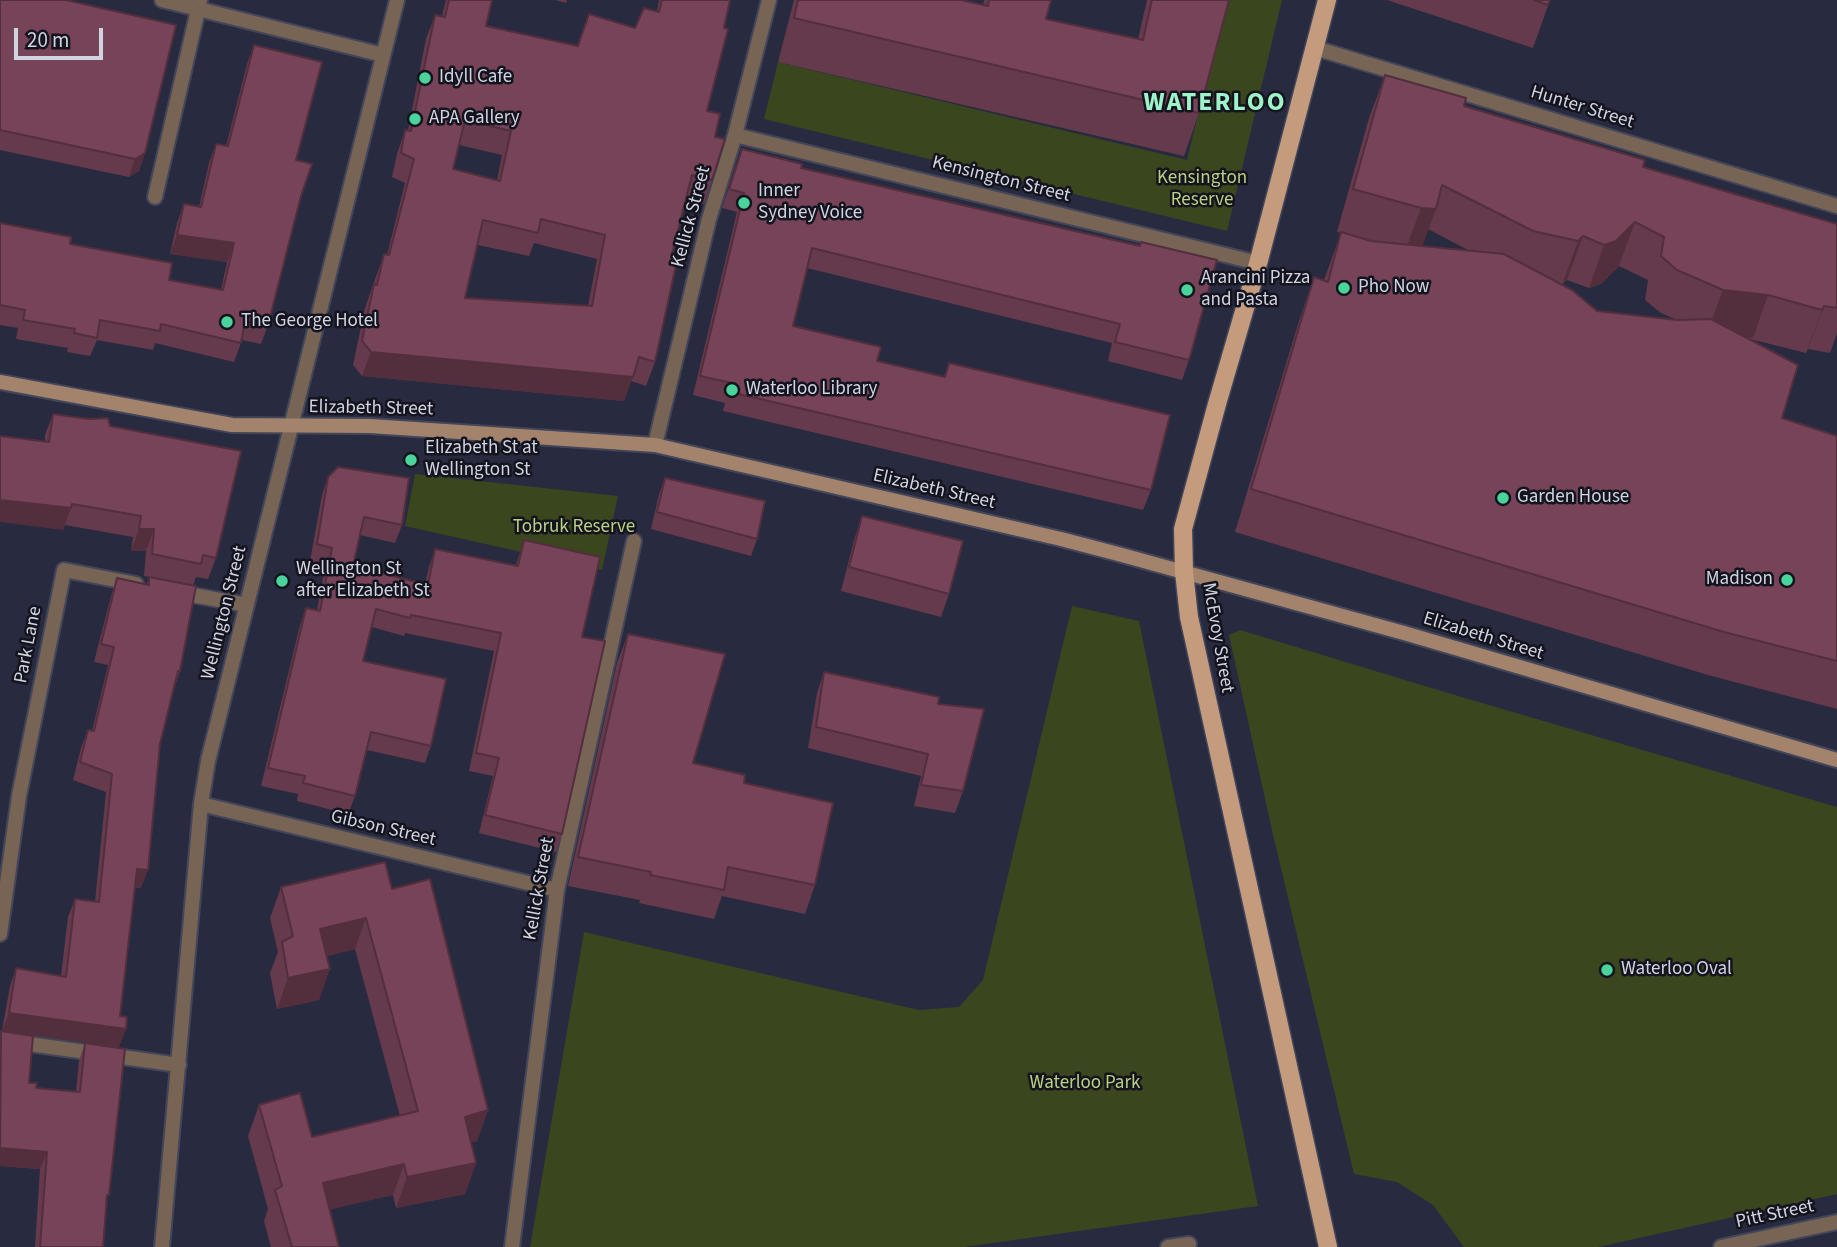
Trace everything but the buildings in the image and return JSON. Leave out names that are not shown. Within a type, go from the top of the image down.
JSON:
[{"type":"main road","name":"McEvoy Street","points":[[1326,0],[1258,263],[1183,528],[1184,572],[1192,631],[1328,1247]]},
{"type":"main road","name":"Elizabeth Street","points":[[0,382],[232,425],[383,426],[655,445],[1061,539],[1404,633],[1837,760]]},
{"type":"street","points":[[162,0],[199,4],[383,55]]},
{"type":"street","name":"Wellington Street","points":[[162,1247],[201,804],[208,761],[397,0]]},
{"type":"street","name":"Kellick Street","points":[[655,445],[709,219],[735,135],[769,0]]},
{"type":"street","points":[[155,197],[199,4]]},
{"type":"street","name":"Hunter Street","points":[[1315,48],[1837,206]]},
{"type":"street","name":"Kensington Street","points":[[735,135],[1258,263]]},
{"type":"street","name":"Kellick Street","points":[[512,1247],[557,890],[634,541]]},
{"type":"street","name":"Park Lane","points":[[0,934],[19,796],[64,570],[247,605]]},
{"type":"street","name":"Gibson Street","points":[[201,804],[557,890]]},
{"type":"street","points":[[0,1040],[179,1065]]},
{"type":"street","name":"Pitt Street","points":[[1721,1247],[1837,1222]]},
{"type":"street","points":[[1168,1247],[1189,1244]]},
{"type":"green space","name":"Kensington Reserve","points":[[1226,0],[1282,0],[1227,231],[764,119],[778,62],[1187,160]]},
{"type":"green space","name":"Tobruk Reserve","points":[[415,474],[618,496],[602,570],[405,526]]},
{"type":"green space","name":"Waterloo Park","points":[[1072,606],[1139,621],[1258,1206],[964,1247],[530,1247],[584,932],[919,1010],[959,1007],[983,980]]},
{"type":"green space","name":"Waterloo Oval","points":[[1240,630],[1837,807],[1837,1194],[1598,1247],[1464,1247],[1433,1205],[1397,1182],[1354,1174],[1274,839],[1229,635]]},
{"type":"place","name":"Idyll Cafe","points":[[425,78]]},
{"type":"place","name":"APA Gallery","points":[[415,119]]},
{"type":"place","name":"Inner Sydney Voice","points":[[744,203]]},
{"type":"place","name":"Pho Now","points":[[1344,288]]},
{"type":"place","name":"Arancini Pizza and Pasta","points":[[1187,290]]},
{"type":"place","name":"The George Hotel","points":[[227,322]]},
{"type":"place","name":"Waterloo Library","points":[[732,390]]},
{"type":"place","name":"Elizabeth St at Wellington St","points":[[411,460]]},
{"type":"place","name":"Garden House","points":[[1503,498]]},
{"type":"place","name":"Madison","points":[[1787,580]]},
{"type":"place","name":"Wellington St after Elizabeth St","points":[[282,581]]},
{"type":"place","name":"Waterloo Oval","points":[[1607,970]]},
{"type":"district","name":"WATERLOO","points":[[1215,104]]}]
